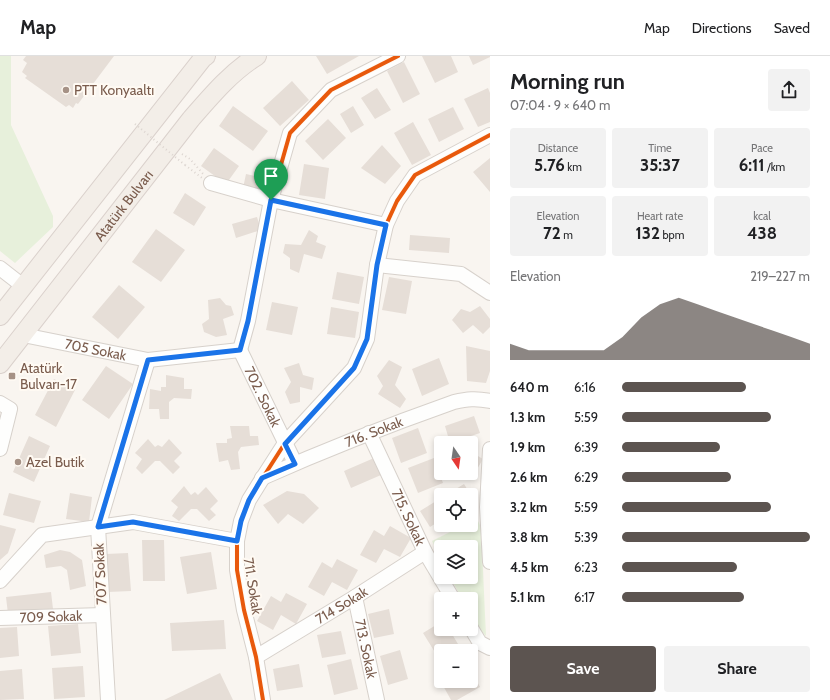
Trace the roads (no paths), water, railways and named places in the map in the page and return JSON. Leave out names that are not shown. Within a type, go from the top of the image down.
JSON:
[{"type":"main road","name":"Atatürk Bulvarı","points":[[0,364],[217,89],[247,62],[257,56]]},
{"type":"main road","name":"Atatürk Bulvarı","points":[[0,316],[204,57]]},
{"type":"street","points":[[240,350],[248,321],[271,200],[290,133],[331,90],[379,60],[398,56]]},
{"type":"street","name":"711. Sokak","points":[[263,700],[256,657],[244,610],[237,570],[237,541],[241,521],[249,500],[285,444],[354,368],[367,339],[377,265],[386,225],[397,201],[415,175],[490,135]]},
{"type":"street","points":[[211,183],[271,200],[386,225]]},
{"type":"street","points":[[377,265],[462,274],[490,293]]},
{"type":"street","points":[[0,268],[23,286]]},
{"type":"street","name":"705 Sokak","points":[[23,335],[148,360],[240,350]]},
{"type":"street","name":"702. Sokak","points":[[240,350],[295,464]]},
{"type":"street","name":"707 Sokak","points":[[108,700],[98,527],[148,360]]},
{"type":"street","name":"716. Sokak","points":[[262,478],[369,434],[454,402],[467,399],[490,401]]},
{"type":"street","points":[[0,403],[10,409],[0,449]]},
{"type":"street","name":"715. Sokak","points":[[369,434],[425,552],[449,592]]},
{"type":"street","points":[[490,449],[487,507],[489,521],[490,562]]},
{"type":"street","points":[[0,581],[42,535],[133,522],[237,541]]},
{"type":"street","name":"714 Sokak","points":[[256,657],[355,597],[425,552]]},
{"type":"street","name":"713. Sokak","points":[[355,597],[377,700]]},
{"type":"street","name":"709 Sokak","points":[[0,618],[103,614]]},
{"type":"street","points":[[476,636],[480,643],[490,648]]},
{"type":"place","name":"PTT Konyaaltı","points":[[66,90]]},
{"type":"place","name":"Atatürk Bulvarı-17","points":[[12,376]]},
{"type":"place","name":"Azel Butik","points":[[18,462]]}]
